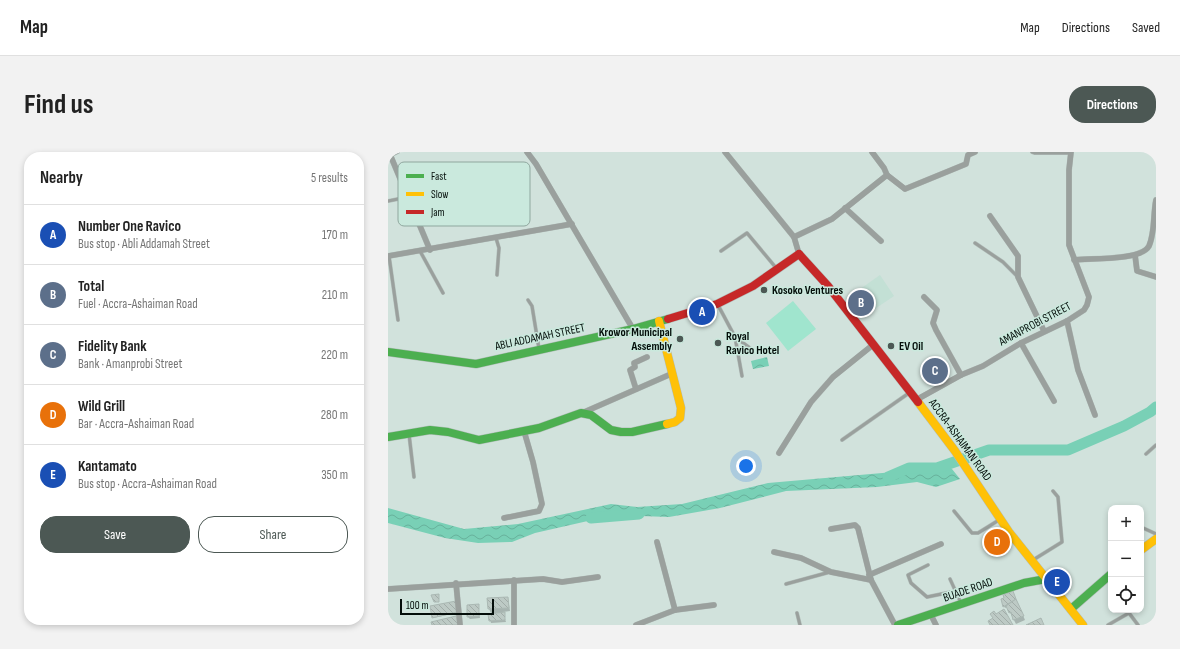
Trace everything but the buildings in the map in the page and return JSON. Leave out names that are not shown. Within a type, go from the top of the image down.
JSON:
[{"type":"street","points":[[527,152],[572,224],[634,329]]},
{"type":"street","points":[[725,152],[794,237],[799,254]]},
{"type":"street","points":[[874,154],[887,175],[905,189],[966,164],[968,155],[975,152]]},
{"type":"street","name":"AMANPROBI STREET","points":[[916,400],[961,375],[984,366],[1044,331],[1067,321],[1084,310],[1089,302],[1089,297],[1069,245],[1069,170],[1071,153]]},
{"type":"street","points":[[390,154],[391,163],[398,177]]},
{"type":"street","points":[[794,237],[832,219],[887,175]]},
{"type":"street","points":[[1074,260],[1140,254],[1148,247],[1156,200]]},
{"type":"street","points":[[845,208],[881,242]]},
{"type":"street","points":[[990,216],[1018,256],[1018,277],[1044,331]]},
{"type":"street","points":[[388,256],[430,250],[572,224]]},
{"type":"street","points":[[420,226],[430,250]]},
{"type":"street","name":"ABLI ADDAMAH STREET","points":[[388,352],[476,364],[634,329],[717,304],[753,286],[799,254]]},
{"type":"street","name":"ACCRA-ASHAIMAN ROAD","points":[[799,254],[828,286],[874,344],[955,451],[1001,520],[1083,625]]},
{"type":"street","points":[[1135,255],[1137,271],[1156,277]]},
{"type":"street","points":[[924,297],[937,310],[933,323],[934,327],[961,375]]},
{"type":"street","points":[[581,413],[591,415],[611,430],[621,432],[632,432],[675,422],[680,418],[681,408],[671,374],[659,321]]},
{"type":"street","points":[[1067,321],[1078,370],[1095,415]]},
{"type":"street","points":[[779,453],[816,397],[833,377],[874,344]]},
{"type":"street","points":[[1021,344],[1054,402]]},
{"type":"street","points":[[636,389],[630,370],[635,367],[634,363],[647,357]]},
{"type":"street","points":[[388,437],[430,430],[448,432],[479,440],[539,428],[581,413],[671,374]]},
{"type":"street","points":[[504,518],[539,511],[542,504],[533,462],[524,431]]},
{"type":"street","points":[[832,529],[854,525],[858,528],[870,578],[895,625]]},
{"type":"street","points":[[1144,548],[1156,539]]},
{"type":"street","points":[[656,542],[675,610]]},
{"type":"street","points":[[774,552],[801,558],[831,572],[870,578],[941,544]]},
{"type":"street","points":[[388,589],[514,580],[543,579],[568,582],[598,577]]},
{"type":"street","points":[[1071,609],[1108,577]]},
{"type":"street","name":"BUADE ROAD","points":[[898,625],[931,616],[1024,583],[1046,579]]},
{"type":"street","points":[[514,580],[514,625]]},
{"type":"street","points":[[456,583],[460,625]]},
{"type":"street","points":[[636,625],[675,610],[714,605]]},
{"type":"street","points":[[931,616],[936,625]]},
{"type":"lane","points":[[390,154],[398,152]]},
{"type":"lane","points":[[1032,152],[1035,154],[1071,153]]},
{"type":"lane","points":[[388,201],[398,199]]},
{"type":"lane","points":[[721,251],[747,233],[777,269]]},
{"type":"lane","points":[[496,238],[499,248],[497,275]]},
{"type":"lane","points":[[975,243],[1003,262],[1018,277]]},
{"type":"lane","points":[[420,251],[443,292]]},
{"type":"lane","points":[[388,256],[398,320]]},
{"type":"lane","points":[[528,300],[532,306],[540,350]]},
{"type":"lane","points":[[717,304],[735,337],[742,376]]},
{"type":"lane","points":[[735,337],[750,348]]},
{"type":"lane","points":[[842,440],[910,393]]},
{"type":"lane","points":[[409,434],[414,477]]},
{"type":"lane","points":[[1146,454],[1156,445]]},
{"type":"lane","points":[[1032,561],[1062,542],[1058,497],[1053,491]]},
{"type":"lane","points":[[954,511],[972,533],[978,533],[1001,520]]},
{"type":"lane","points":[[1144,528],[1156,534]]},
{"type":"lane","points":[[928,565],[908,575],[912,584],[927,597],[956,591]]},
{"type":"lane","points":[[786,584],[831,572]]},
{"type":"lane","points":[[950,579],[962,605]]},
{"type":"lane","points":[[797,613],[800,625]]},
{"type":"lane","points":[[1108,625],[1129,613],[1138,625]]},
{"type":"shaded area","points":[[880,275],[894,296],[860,319],[846,299]]},
{"type":"shaded area","points":[[793,301],[816,329],[788,351],[766,323]]},
{"type":"water","points":[[767,357],[769,366],[753,369],[751,361]]},
{"type":"water","points":[[928,469],[952,469],[960,479],[936,487],[917,482],[877,487],[786,491],[720,508],[669,517],[613,513],[601,518],[535,533],[512,542],[478,543],[445,538],[388,523],[388,508],[464,529],[518,524],[611,504],[637,507],[682,504],[768,483]]},
{"type":"waterway","points":[[888,477],[909,468],[937,468],[989,450],[1068,450],[1124,426],[1150,412],[1156,407]]},
{"type":"waterway","points":[[591,518],[639,514]]},
{"type":"traffic: fast","points":[[388,352],[476,364],[633,329],[668,319]]},
{"type":"traffic: fast","points":[[388,437],[430,430],[448,432],[479,440],[539,428],[581,413],[591,415],[611,430],[621,432],[632,432],[667,424]]},
{"type":"traffic: fast","points":[[1071,609],[1108,577]]},
{"type":"traffic: fast","points":[[898,625],[1024,583],[1046,579]]},
{"type":"traffic: slow","points":[[659,321],[681,408],[680,418],[675,422],[667,424]]},
{"type":"traffic: slow","points":[[918,402],[955,451],[1009,532],[1083,625]]},
{"type":"traffic: slow","points":[[1144,548],[1156,539]]},
{"type":"traffic: jam","points":[[668,319],[717,304],[753,286],[799,254]]},
{"type":"traffic: jam","points":[[799,254],[828,286],[918,402]]},
{"type":"place","name":"Kosoko Ventures","points":[[764,290]]},
{"type":"place","name":"Total","points":[[861,303]]},
{"type":"place","name":"Number One Ravico","points":[[702,312]]},
{"type":"place","name":"Krowor Municipal Assembly","points":[[680,339]]},
{"type":"place","name":"Royal Ravico Hotel","points":[[718,343]]},
{"type":"place","name":"EV Oil","points":[[891,346]]},
{"type":"place","name":"Fidelity Bank","points":[[935,371]]},
{"type":"place","name":"Wild Grill","points":[[997,542]]},
{"type":"place","name":"Kantamato","points":[[1057,582]]}]
